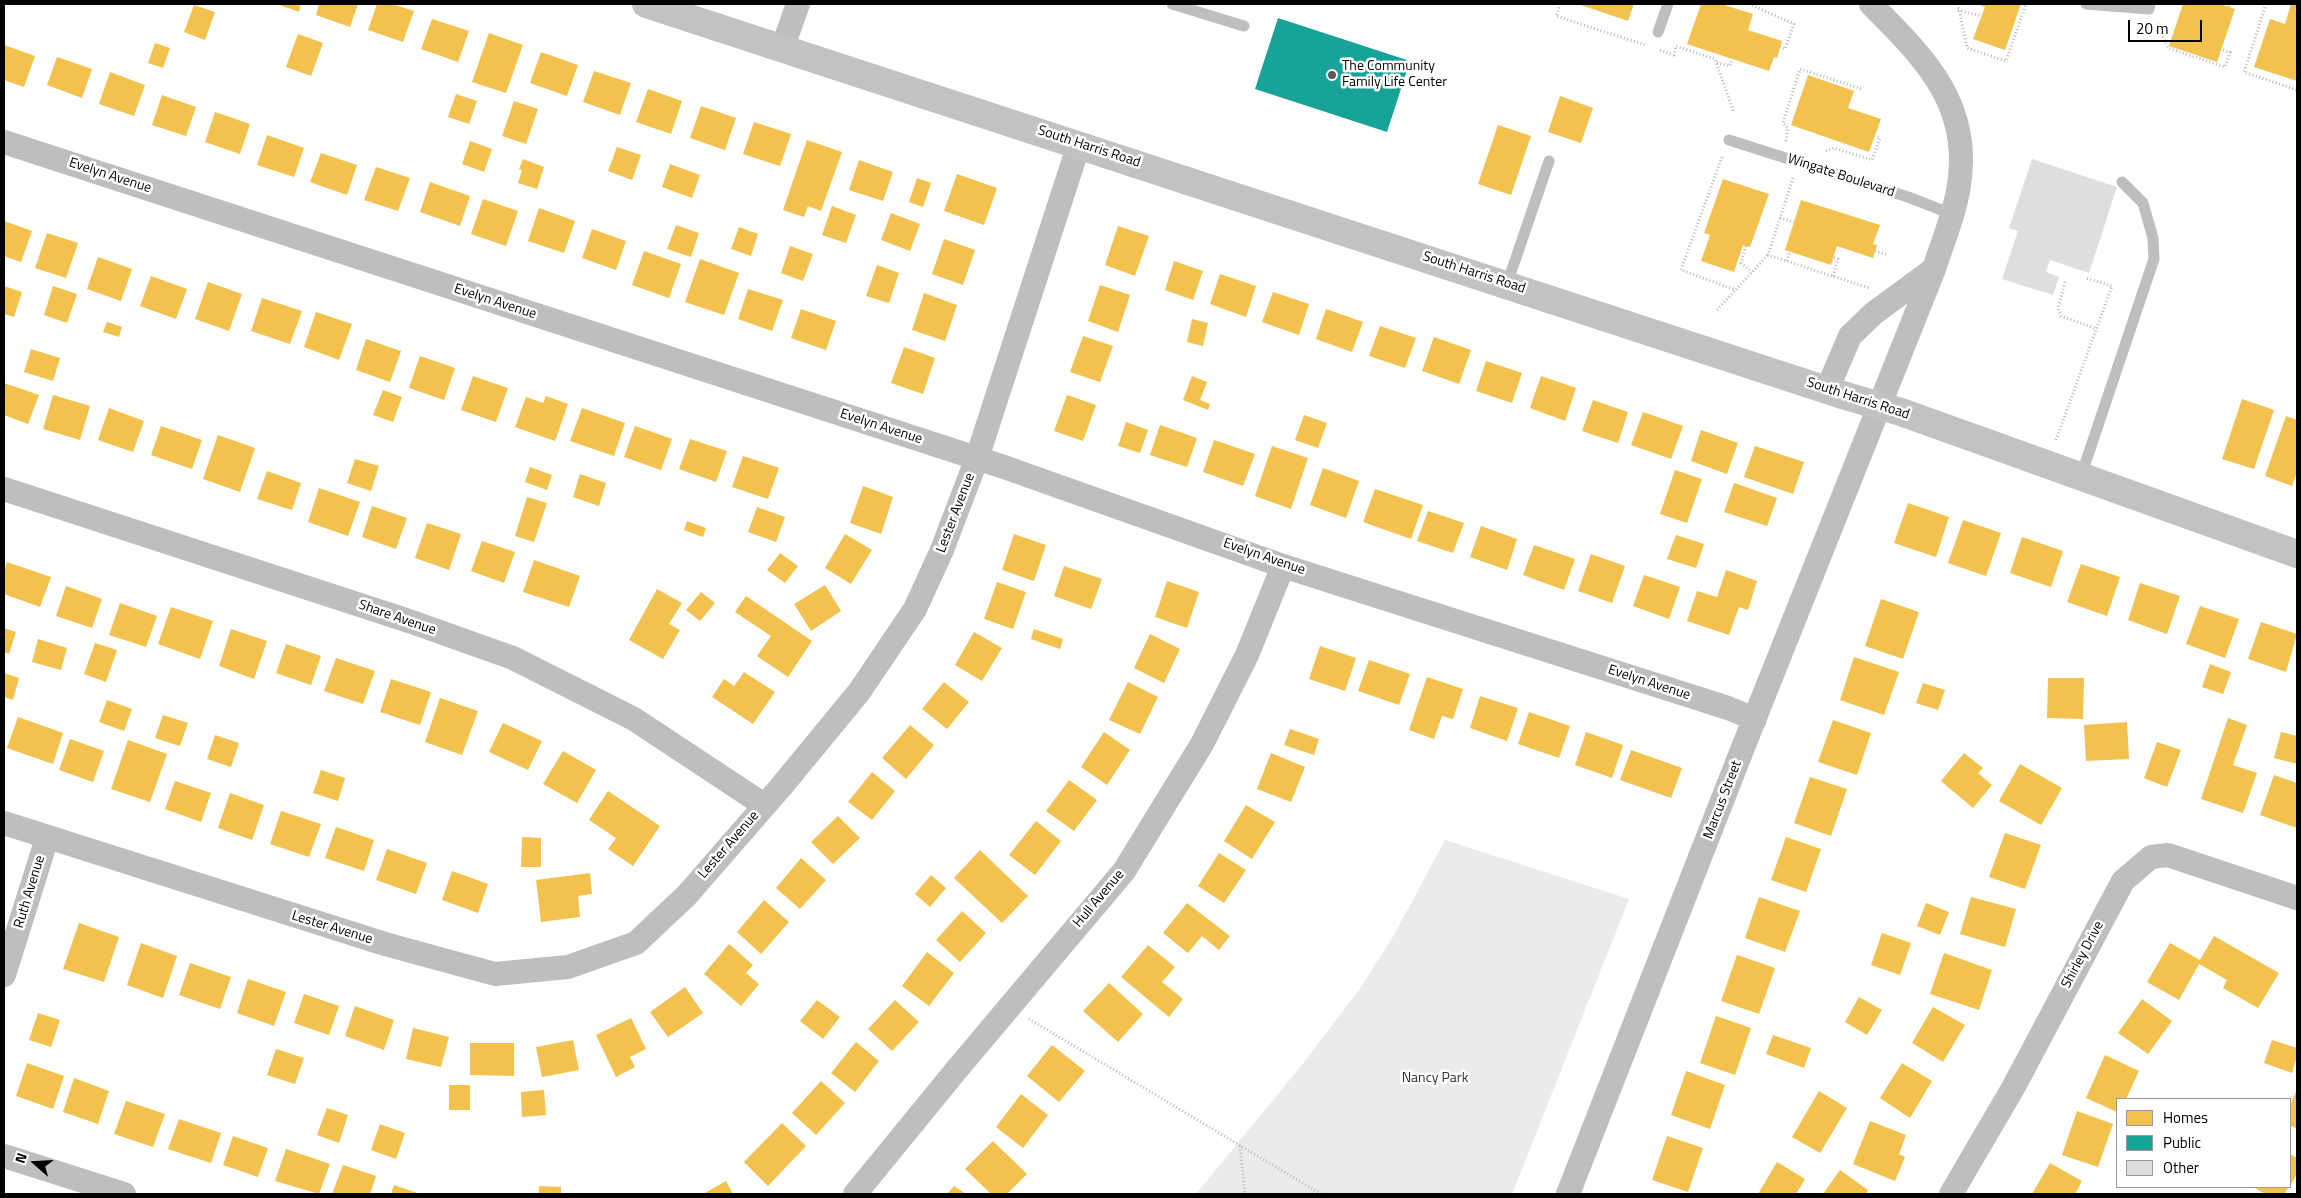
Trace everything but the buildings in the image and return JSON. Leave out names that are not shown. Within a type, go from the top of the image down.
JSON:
[{"type":"main road","name":"South Harris Road","points":[[646,4],[782,50],[1079,144],[1879,406],[2297,554]]},
{"type":"street","points":[[782,50],[798,4]]},
{"type":"street","points":[[1871,4],[1916,50],[1941,85],[1952,105],[1959,128],[1962,162],[1959,186],[1952,214],[1934,269],[1879,406]]},
{"type":"street","name":"Evelyn Avenue","points":[[4,142],[977,458],[1283,566],[1662,687],[1755,719]]},
{"type":"street","name":"Lester Avenue","points":[[4,823],[385,944],[494,974],[568,967],[636,943],[686,895],[859,692],[915,610],[942,550],[977,458],[1079,144]]},
{"type":"street","points":[[1827,390],[1850,336],[1874,313],[1934,269]]},
{"type":"street","name":"Marcus Street","points":[[1568,1194],[1879,406]]},
{"type":"street","name":"Share Avenue","points":[[4,489],[409,621],[513,658],[634,719],[764,804]]},
{"type":"street","name":"Hull Avenue","points":[[855,1194],[1124,871],[1202,744],[1247,656],[1283,566]]},
{"type":"street","name":"Ruth Avenue","points":[[4,975],[47,838]]},
{"type":"street","name":"Shirley Drive","points":[[1951,1194],[2013,1088],[2107,909],[2128,875],[2151,857],[2168,855],[2297,898]]},
{"type":"street","points":[[4,1156],[124,1194]]},
{"type":"lane","points":[[1172,4],[1244,26]]},
{"type":"lane","points":[[1658,32],[1668,4]]},
{"type":"lane","points":[[2086,4],[2149,6]]},
{"type":"lane","name":"Wingate Boulevard","points":[[1729,140],[1908,197],[1952,214]]},
{"type":"lane","points":[[1507,284],[1549,160]]},
{"type":"lane","points":[[2080,476],[2154,259],[2153,238],[2143,203],[2122,182]]},
{"type":"path","points":[[1749,4],[1794,24],[1785,49],[1780,47]]},
{"type":"path","points":[[1958,4],[1967,48],[2006,61],[2026,4]]},
{"type":"path","points":[[2266,4],[2244,72],[2297,90]]},
{"type":"path","points":[[2149,6],[2168,48],[2226,67],[2230,52],[2221,49]]},
{"type":"path","points":[[1958,10],[1981,16]]},
{"type":"path","points":[[1716,62],[1730,66],[1732,59]]},
{"type":"path","points":[[1788,132],[1788,128],[1783,123],[1800,69],[1862,89]]},
{"type":"path","points":[[1834,148],[1872,160],[1880,138],[1875,136]]},
{"type":"path","points":[[1729,140],[1713,175],[1680,270],[1736,290]]},
{"type":"path","points":[[1717,310],[1768,255],[1793,178]]},
{"type":"path","points":[[1780,218],[1794,222]]},
{"type":"path","points":[[1746,246],[1741,263],[1752,272]]},
{"type":"path","points":[[1787,261],[1790,251]]},
{"type":"path","points":[[1875,251],[1888,255]]},
{"type":"path","points":[[1768,255],[1874,290]]},
{"type":"path","points":[[1833,276],[1838,259],[1834,257]]},
{"type":"path","points":[[2056,443],[2112,286],[2086,278]]},
{"type":"path","points":[[2065,282],[2058,309],[2061,316],[2097,329]]},
{"type":"path","points":[[1009,1008],[1322,1194]]},
{"type":"path","points":[[1240,1146],[1244,1194]]},
{"type":"green space","name":"Nancy Park","points":[[1445,840],[1629,899],[1512,1194],[1196,1194],[1301,1066],[1359,990],[1394,935]]},
{"type":"place","name":"The Community Family Life Center","points":[[1332,75]]}]
